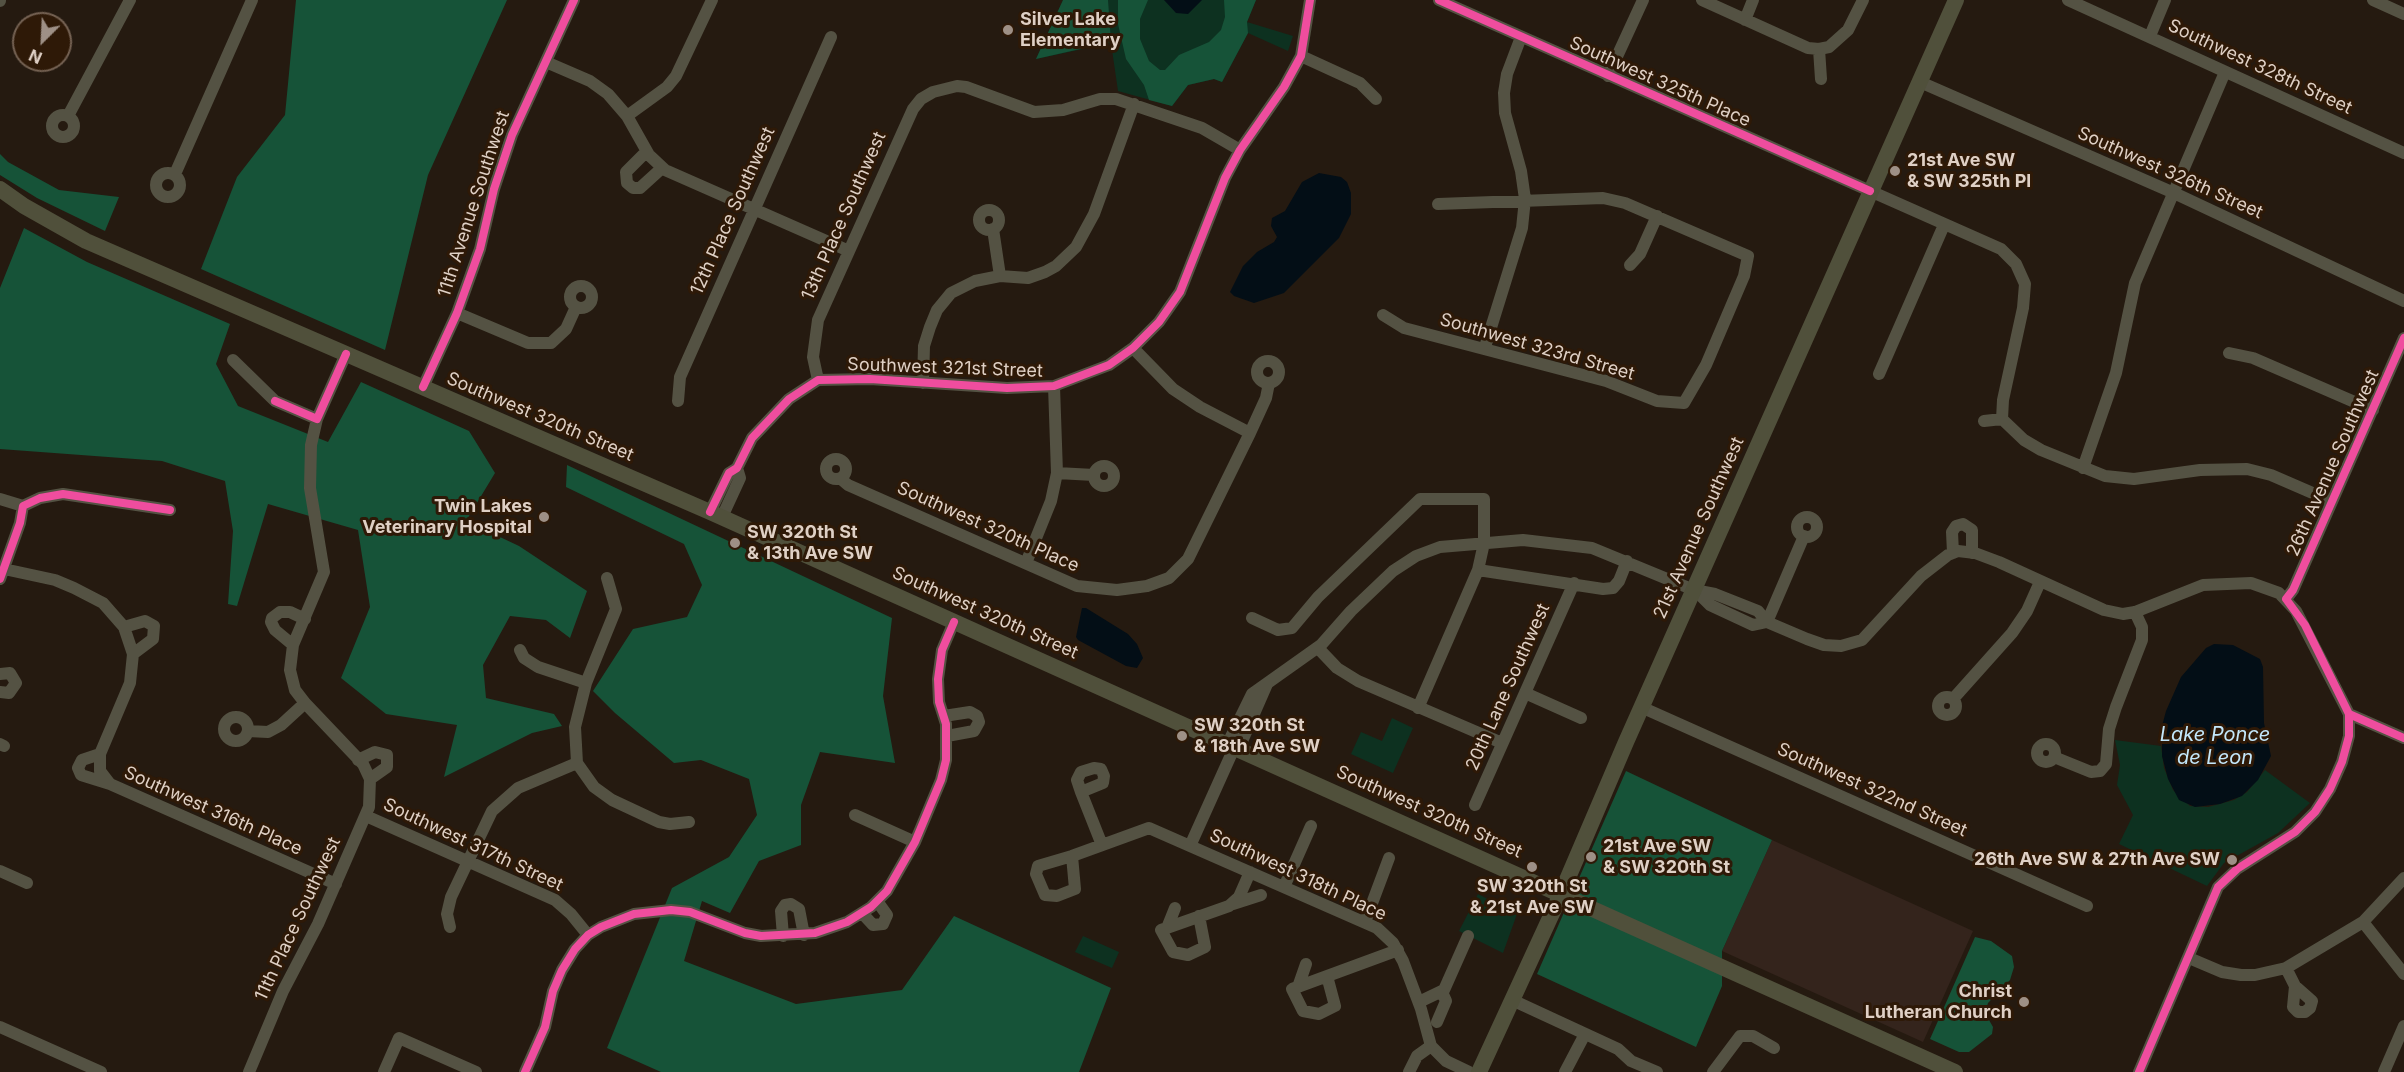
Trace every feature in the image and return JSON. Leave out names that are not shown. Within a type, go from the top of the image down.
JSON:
[{"type":"main road","name":"21st Avenue Southwest","points":[[1479,1072],[1561,894],[1641,707],[1956,0]]},
{"type":"main road","name":"Southwest 320th Street","points":[[0,189],[24,206],[86,241],[716,514],[1234,745],[1955,1072]]},
{"type":"street","points":[[69,116],[130,0]]},
{"type":"street","points":[[175,174],[252,0]]},
{"type":"street","name":"11th Avenue Southwest","points":[[423,387],[457,313],[480,249],[494,189],[512,135],[574,0]]},
{"type":"street","points":[[627,116],[667,87],[676,76],[712,0]]},
{"type":"street","name":"Southwest 321st Street","points":[[818,380],[1007,388],[1054,386],[1109,365],[1133,348],[1159,322],[1180,292],[1224,178],[1240,150],[1284,87],[1300,56],[1310,0]]},
{"type":"street","name":"Southwest 325th Place","points":[[1439,0],[2001,249],[2016,264],[2025,284],[2024,308],[2003,400],[2002,419]]},
{"type":"street","points":[[1608,76],[1643,0]]},
{"type":"street","points":[[1702,0],[1808,48],[1819,49],[1829,47],[1848,30],[1863,0]]},
{"type":"street","points":[[1745,20],[1753,0]]},
{"type":"street","name":"Southwest 328th Street","points":[[2068,0],[2404,153]]},
{"type":"street","points":[[2150,36],[2165,0]]},
{"type":"street","points":[[2373,0],[2404,14]]},
{"type":"street","name":"12th Place Southwest","points":[[678,401],[680,377],[831,37]]},
{"type":"street","points":[[1485,347],[1497,302],[1519,243],[1525,199],[1521,171],[1505,113],[1504,93],[1507,74],[1521,37]]},
{"type":"street","points":[[1819,49],[1821,79]]},
{"type":"street","points":[[1300,56],[1360,83],[1376,99]]},
{"type":"street","points":[[546,62],[590,81],[608,94],[627,116],[646,152],[662,168],[849,251]]},
{"type":"street","points":[[2082,468],[2116,373],[2134,283],[2225,72]]},
{"type":"street","name":"Southwest 326th Street","points":[[1920,82],[2174,193],[2404,300]]},
{"type":"street","name":"13th Place Southwest","points":[[818,380],[813,357],[816,329],[913,109],[921,99],[946,88],[966,87],[1034,112],[1063,110],[1100,99],[1116,99],[1134,104]]},
{"type":"street","points":[[923,383],[924,346],[937,310],[951,293],[975,281],[1000,276],[1028,278],[1045,272],[1056,266],[1076,247],[1094,214],[1134,104],[1202,128],[1240,150]]},
{"type":"street","points":[[646,152],[626,172],[627,183],[633,188],[640,188],[662,168]]},
{"type":"street","points":[[1438,204],[1525,199],[1603,198],[1625,203],[1657,216],[1640,254],[1630,265]]},
{"type":"street","name":"Southwest 323rd Street","points":[[1383,315],[1404,327],[1606,381],[1657,401],[1684,403],[1706,365],[1728,316],[1744,276],[1748,256],[1657,216]]},
{"type":"street","points":[[1879,374],[1944,225]]},
{"type":"street","points":[[993,229],[1000,276]]},
{"type":"street","points":[[457,313],[528,343],[551,344],[566,329],[576,307]]},
{"type":"street","name":"26th Avenue Southwest","points":[[2286,599],[2293,590],[2404,338]]},
{"type":"street","points":[[1133,348],[1159,378],[1180,394],[1250,433],[1266,398],[1269,383]]},
{"type":"street","points":[[2229,353],[2253,358],[2373,410]]},
{"type":"street","points":[[346,354],[317,419],[309,462],[310,488],[324,572],[293,645],[290,670],[291,681],[305,703],[358,760],[370,779],[387,767],[387,755],[375,752],[358,760]]},
{"type":"street","points":[[232,360],[275,401],[317,419]]},
{"type":"street","points":[[716,514],[729,473],[737,468],[752,438],[789,399],[818,380]]},
{"type":"street","points":[[1026,563],[1051,501],[1057,473],[1054,386]]},
{"type":"street","points":[[1984,421],[2002,419],[2017,435],[2041,450],[2105,476],[2134,479],[2200,470],[2247,469],[2271,476],[2331,501]]},
{"type":"street","name":"Southwest 320th Place","points":[[841,479],[848,485],[1077,586],[1117,590],[1159,582],[1177,572],[1188,560],[1250,433]]},
{"type":"street","points":[[1057,473],[1094,475]]},
{"type":"street","points":[[0,499],[22,506],[40,498],[63,494],[170,510]]},
{"type":"street","points":[[1252,618],[1278,630],[1292,628],[1318,597],[1420,499],[1484,499],[1484,543],[1478,570],[1418,708]]},
{"type":"street","points":[[22,506],[20,523],[2,574],[55,580],[103,603],[124,627],[133,654],[130,683],[100,754],[100,771],[110,784]]},
{"type":"street","points":[[1955,552],[1952,532],[1956,526],[1963,524],[1972,530],[1972,553]]},
{"type":"street","points":[[1767,622],[1804,536]]},
{"type":"street","points":[[1190,846],[1234,745],[1248,700],[1318,648],[1351,611],[1394,572],[1416,556],[1440,547],[1523,540],[1592,548],[1694,590],[1715,594],[1758,611],[1767,622],[1824,645],[1842,646],[1862,640],[1921,576],[1955,552],[1972,553],[1999,562],[2104,610],[2123,614],[2135,612],[2192,588],[2222,582],[2261,585],[2286,599],[2305,625],[2349,714],[2346,750],[2336,777],[2323,801],[2295,832],[2223,881],[2140,1072]]},
{"type":"street","name":"20th Lane Southwest","points":[[1478,570],[1604,589],[1613,588],[1627,561]]},
{"type":"street","points":[[607,578],[616,609],[586,682],[575,727],[576,763],[594,787],[612,800],[659,822],[670,824],[689,822]]},
{"type":"street","points":[[1953,699],[2012,633],[2028,611],[2040,582]]},
{"type":"street","name":"20th Lane Southwest","points":[[1475,805],[1574,583]]},
{"type":"street","points":[[293,645],[274,630],[272,618],[280,612],[290,612],[305,619]]},
{"type":"street","points":[[2054,757],[2083,770],[2100,771],[2108,758],[2109,729],[2142,640],[2142,627],[2135,612]]},
{"type":"street","points":[[124,627],[145,621],[154,626],[153,639],[133,654]]},
{"type":"street","points":[[525,1072],[545,1027],[557,981],[568,959],[588,935],[634,914],[670,910],[690,912],[745,933],[804,935],[832,929],[862,913],[877,901],[900,873],[941,780],[946,760],[947,736],[937,691],[939,664],[954,622]]},
{"type":"street","points":[[1318,648],[1336,669],[1418,708],[1502,742]]},
{"type":"street","points":[[520,650],[524,658],[538,667],[586,682]]},
{"type":"street","points":[[0,674],[10,673],[16,683],[9,693],[0,692]]},
{"type":"street","points":[[1525,693],[1581,718]]},
{"type":"street","points":[[248,731],[268,732],[281,725],[305,703]]},
{"type":"street","name":"Southwest 322nd Street","points":[[1641,707],[2087,906]]},
{"type":"street","points":[[944,716],[970,712],[979,722],[974,731],[947,736]]},
{"type":"street","points":[[2349,714],[2404,738]]},
{"type":"street","name":"Southwest 316th Place","points":[[100,754],[82,760],[79,764],[79,772],[92,781],[110,784],[336,884]]},
{"type":"street","points":[[450,927],[447,906],[485,822],[500,802],[518,788],[576,763]]},
{"type":"street","name":"11th Place Southwest","points":[[249,1072],[282,991],[306,950],[366,816],[370,779]]},
{"type":"street","points":[[1081,792],[1102,845]]},
{"type":"street","points":[[855,814],[915,842]]},
{"type":"street","name":"Southwest 317th Street","points":[[366,816],[468,859],[555,900],[571,914],[588,935]]},
{"type":"street","points":[[1284,887],[1311,826]]},
{"type":"street","name":"Southwest 318th Place","points":[[1072,856],[1149,828],[1365,922],[1388,937],[1398,950],[1419,1002],[1431,1046]]},
{"type":"street","points":[[1365,922],[1389,858]]},
{"type":"street","points":[[0,871],[27,883]]},
{"type":"street","points":[[1229,906],[1239,897],[1250,872]]},
{"type":"street","points":[[2188,958],[2222,972],[2241,975],[2255,975],[2286,968],[2363,922],[2404,878]]},
{"type":"street","points":[[1199,916],[1206,946],[1188,955],[1179,955],[1171,950],[1161,930],[1199,916],[1261,895]]},
{"type":"street","points":[[862,913],[873,924],[883,924],[887,915],[877,901]]},
{"type":"street","points":[[783,936],[781,911],[785,905],[791,904],[800,909],[804,935]]},
{"type":"street","points":[[1167,928],[1175,908]]},
{"type":"street","points":[[2363,922],[2404,974]]},
{"type":"street","points":[[1419,1002],[1442,992],[1468,936]]},
{"type":"street","points":[[1327,976],[1336,1005],[1319,1014],[1309,1014],[1301,1009],[1292,989],[1298,987],[1327,976],[1398,950]]},
{"type":"street","points":[[1298,987],[1306,964]]},
{"type":"street","points":[[2286,968],[2295,986]]},
{"type":"street","points":[[1437,1022],[1446,1001],[1442,992]]},
{"type":"street","points":[[1512,1000],[1618,1049],[1630,1067],[1657,1072]]},
{"type":"street","points":[[2384,1072],[2404,1026]]},
{"type":"street","points":[[0,1027],[101,1072]]},
{"type":"street","points":[[1565,1072],[1585,1034]]},
{"type":"street","points":[[1713,1072],[1740,1036],[1753,1036],[1774,1048]]},
{"type":"street","points":[[384,1072],[399,1038],[476,1072]]},
{"type":"street","points":[[1409,1072],[1417,1056],[1431,1046],[1446,1061],[1469,1072]]},
{"type":"shaded area","points":[[1772,840],[1973,931],[1923,1042],[1722,951]]},
{"type":"green space","points":[[296,0],[507,0],[428,175],[385,350],[201,269],[237,177],[285,115]]},
{"type":"green space","points":[[1063,0],[1256,0],[1247,22],[1293,36],[1288,51],[1248,33],[1222,82],[1214,79],[1188,85],[1172,106],[1118,91],[1111,43],[1036,59]]},
{"type":"green space","points":[[1063,0],[1108,0],[1111,42],[1036,59]]},
{"type":"green space","points":[[1118,0],[1148,0],[1140,19],[1140,39],[1149,61],[1160,70],[1165,70],[1179,55],[1209,42],[1221,30],[1225,17],[1224,0],[1256,0],[1247,22],[1248,33],[1222,82],[1214,79],[1188,85],[1172,106],[1149,100],[1144,85],[1126,59],[1118,24]]},
{"type":"green space","points":[[0,154],[8,162],[59,190],[119,197],[105,231],[37,198],[0,175]]},
{"type":"green space","points":[[24,228],[87,262],[230,324],[216,364],[238,406],[328,442],[361,382],[469,431],[495,473],[466,521],[519,546],[587,591],[570,638],[546,620],[510,616],[483,665],[486,698],[554,714],[562,726],[532,733],[444,777],[457,725],[386,714],[341,678],[370,607],[358,530],[268,504],[237,606],[228,604],[233,531],[225,481],[162,461],[0,449],[0,288]]},
{"type":"green space","points":[[567,465],[892,618],[883,696],[895,763],[820,752],[801,805],[801,845],[759,861],[730,913],[702,901],[684,961],[796,1004],[902,990],[954,916],[1111,988],[1079,1072],[661,1072],[607,1048],[672,888],[729,857],[757,815],[749,779],[701,760],[674,763],[615,713],[593,691],[633,629],[687,617],[702,585],[684,544],[566,487]]},
{"type":"green space","points":[[1392,718],[1413,728],[1393,773],[1351,754],[1361,732],[1382,741]]},
{"type":"green space","points":[[2115,740],[2161,746],[2164,768],[2173,790],[2190,806],[2208,807],[2234,800],[2247,792],[2265,770],[2310,803],[2278,833],[2224,863],[2207,886],[2119,844],[2133,815],[2117,785],[2120,765]]},
{"type":"green space","points":[[1626,771],[1772,840],[1722,951],[1722,986],[1696,1047],[1537,974]]},
{"type":"green space","points":[[1478,894],[1517,914],[1503,953],[1459,931]]},
{"type":"green space","points":[[1083,936],[1119,952],[1112,968],[1075,952]]},
{"type":"green space","points":[[1975,937],[1991,941],[2012,956],[2014,967],[2010,980],[1988,1003],[1985,1013],[1993,1027],[1992,1034],[1969,1052],[1959,1052],[1930,1039]]},
{"type":"water","points":[[1164,0],[1202,0],[1188,14],[1176,13]]},
{"type":"water","points":[[1319,173],[1341,177],[1347,182],[1351,193],[1351,214],[1339,238],[1284,293],[1254,303],[1234,296],[1230,292],[1243,266],[1257,252],[1274,242],[1277,237],[1271,226],[1272,218],[1285,211],[1302,182]]},
{"type":"water","points":[[1082,608],[1086,608],[1128,634],[1137,644],[1143,658],[1137,668],[1126,666],[1078,640],[1076,637]]},
{"type":"water","name":"Lake Ponce de Leon","points":[[2214,644],[2233,645],[2260,659],[2263,667],[2264,723],[2271,756],[2258,780],[2242,796],[2220,804],[2195,807],[2179,800],[2168,779],[2162,756],[2162,726],[2181,677],[2206,648]]},
{"type":"cycle path","points":[[423,387],[457,313],[480,249],[494,189],[512,135],[574,0]]},
{"type":"cycle path","points":[[710,512],[729,473],[737,468],[752,438],[789,399],[818,380],[870,379],[1007,388],[1054,386],[1109,365],[1133,348],[1159,322],[1180,292],[1225,178],[1240,150],[1284,87],[1301,56],[1310,0]]},
{"type":"cycle path","points":[[1439,0],[1870,191]]},
{"type":"cycle path","points":[[2404,338],[2293,590],[2286,599],[2305,625],[2349,714],[2404,738]]},
{"type":"cycle path","points":[[275,401],[317,419],[346,354]]},
{"type":"cycle path","points":[[0,579],[20,523],[23,506],[40,498],[63,494],[170,510]]},
{"type":"cycle path","points":[[525,1072],[545,1027],[553,991],[562,970],[575,949],[588,935],[601,927],[634,914],[671,910],[690,912],[745,933],[761,936],[815,933],[847,922],[871,907],[887,891],[915,842],[941,780],[946,760],[946,724],[939,702],[938,679],[942,650],[954,622]]},
{"type":"cycle path","points":[[2139,1072],[2218,887],[2237,869],[2295,832],[2315,812],[2330,789],[2342,762],[2349,736],[2349,714]]},
{"type":"place","name":"Silver Lake Elementary","points":[[1008,30]]},
{"type":"place","name":"21st Ave SW & SW 325th Pl","points":[[1895,171]]},
{"type":"place","name":"Twin Lakes Veterinary Hospital","points":[[544,517]]},
{"type":"place","name":"SW 320th St & 13th Ave SW","points":[[735,543]]},
{"type":"place","name":"SW 320th St & 18th Ave SW","points":[[1182,736]]},
{"type":"place","name":"21st Ave SW & SW 320th St","points":[[1591,857]]},
{"type":"place","name":"26th Ave SW & 27th Ave SW","points":[[2232,860]]},
{"type":"place","name":"SW 320th St & 21st Ave SW","points":[[1532,867]]},
{"type":"place","name":"Christ Lutheran Church","points":[[2024,1002]]}]
